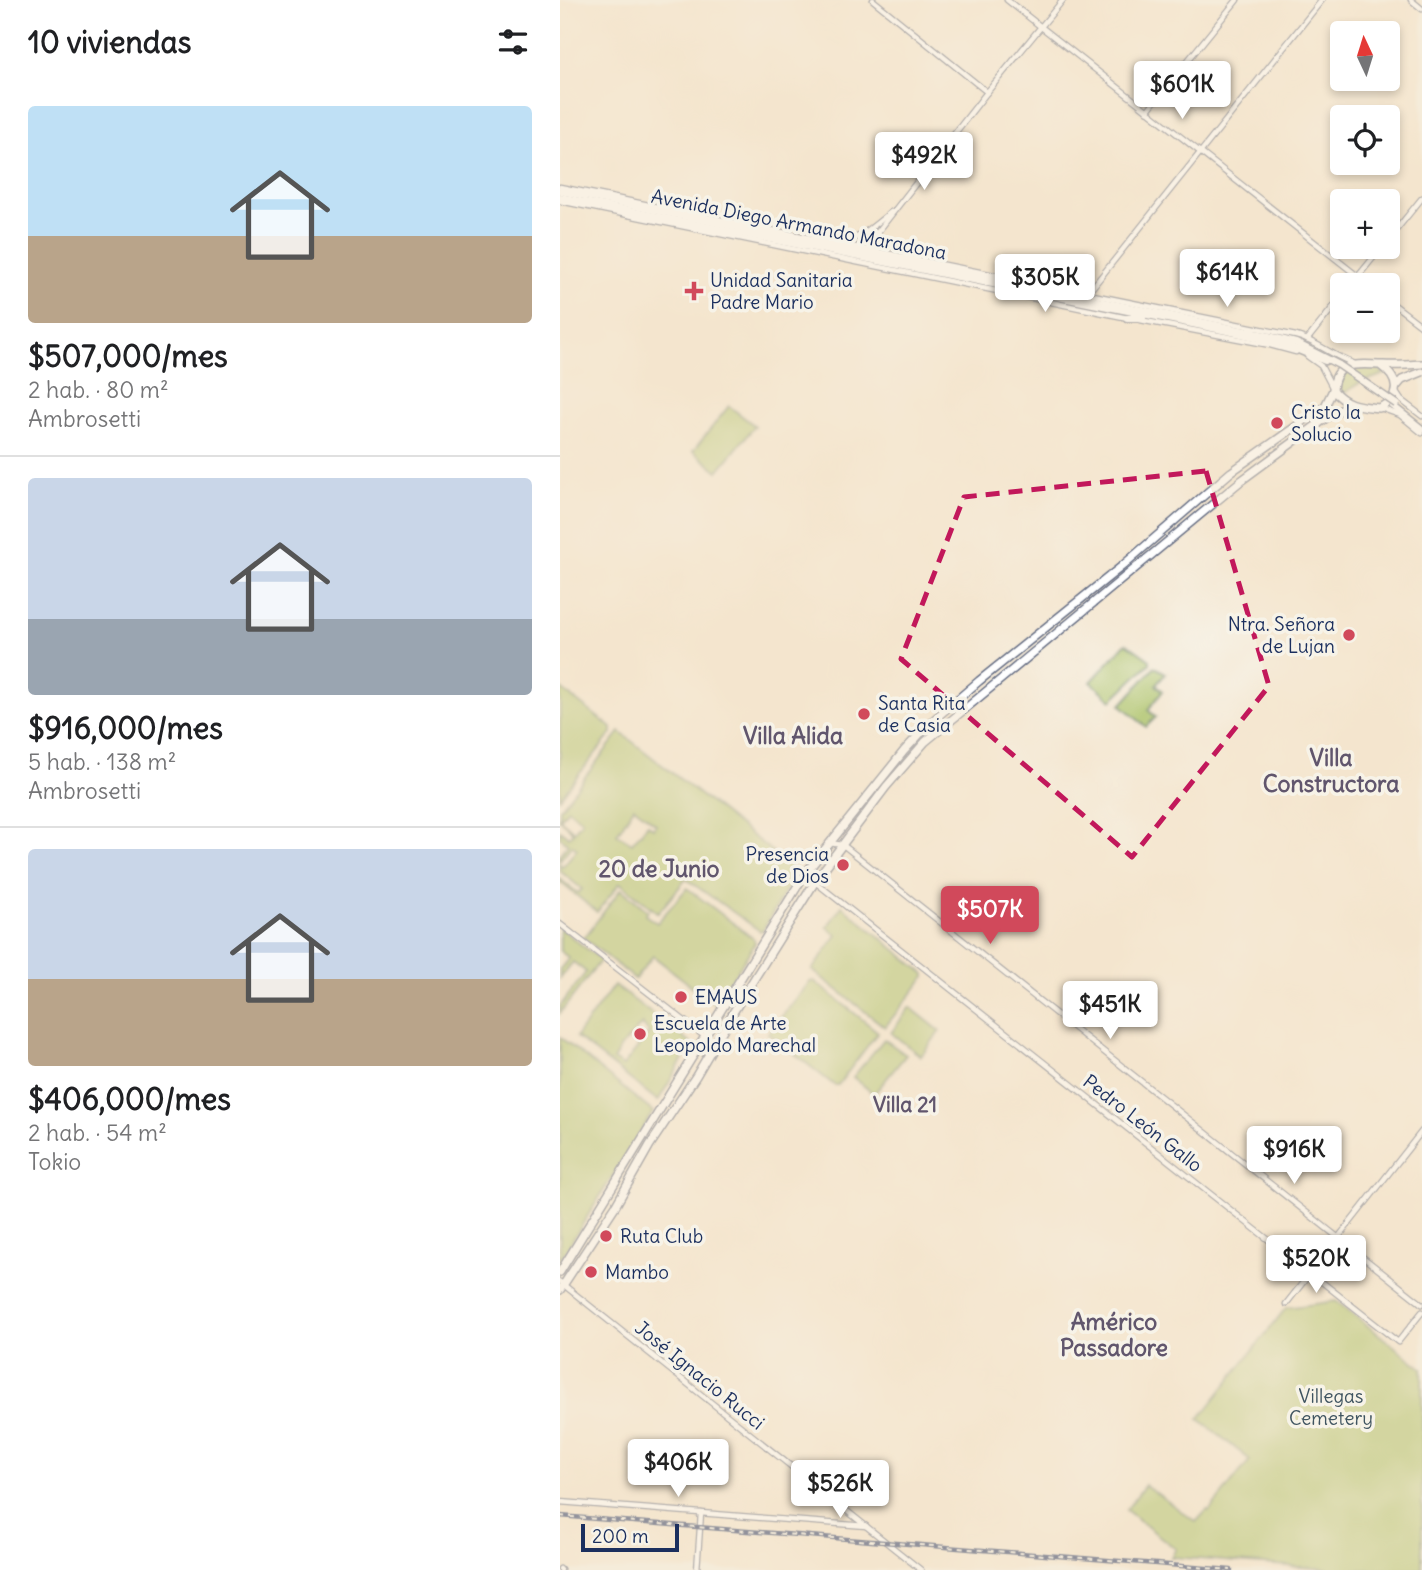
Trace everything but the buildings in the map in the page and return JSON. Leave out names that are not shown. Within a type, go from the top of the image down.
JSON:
[{"type":"highway","points":[[560,1272],[805,874],[930,723],[1121,567],[1231,472],[1325,406],[1340,372],[1354,363],[1381,366],[1422,364]]},
{"type":"highway","points":[[1381,366],[1394,378],[1395,389]]},
{"type":"highway","points":[[1333,389],[1343,402],[1379,408],[1390,401],[1402,380],[1422,372]]},
{"type":"highway","points":[[561,1286],[635,1174],[650,1145],[815,882],[886,787],[931,736],[1242,480],[1333,413],[1354,405]]},
{"type":"highway","points":[[698,1045],[709,1053]]},
{"type":"main road","name":"Avenida Diego Armando Maradona","points":[[560,189],[826,245],[846,253],[930,273],[1188,319],[1285,340],[1308,348],[1337,366],[1395,405],[1422,429]]},
{"type":"main road","name":"Avenida Diego Armando Maradona","points":[[560,199],[769,240],[976,275],[1161,319],[1280,343],[1337,366]]},
{"type":"main road","points":[[600,205],[611,211],[629,211]]},
{"type":"main road","points":[[654,210],[674,209],[683,216]]},
{"type":"main road","points":[[733,232],[752,240],[769,240]]},
{"type":"main road","points":[[877,233],[872,246],[873,251],[881,257]]},
{"type":"main road","points":[[826,245],[838,244]]},
{"type":"main road","points":[[930,273],[953,282],[987,284],[1018,296]]},
{"type":"main road","points":[[976,275],[1020,280]]},
{"type":"main road","points":[[1172,311],[1188,319],[1204,317]]},
{"type":"main road","points":[[1128,318],[1161,319]]},
{"type":"main road","points":[[658,1109],[670,1116]]},
{"type":"street","points":[[873,0],[987,92]]},
{"type":"street","points":[[1007,0],[1354,273]]},
{"type":"street","points":[[846,253],[877,233],[1063,0]]},
{"type":"street","points":[[1147,111],[1237,0]]},
{"type":"street","points":[[1082,299],[1322,0]]},
{"type":"street","points":[[1411,0],[1422,9]]},
{"type":"street","name":"Avenida Diego Armando Maradona","points":[[560,189],[674,209],[1020,280],[1082,299],[1128,318],[1270,345],[1304,355],[1321,366],[1333,389]]},
{"type":"street","points":[[1400,225],[1422,198]]},
{"type":"street","name":"Avenida Diego Armando Maradona","points":[[560,199],[1018,296],[1082,299],[1204,317],[1307,340],[1338,358],[1354,363]]},
{"type":"street","points":[[838,244],[858,238],[873,229],[894,209]]},
{"type":"street","points":[[1360,273],[1372,259]]},
{"type":"street","points":[[1400,309],[1422,326]]},
{"type":"street","points":[[1307,340],[1330,311]]},
{"type":"street","points":[[1395,389],[1401,400],[1422,416]]},
{"type":"street","name":"Avenida Diego Armando Maradona","points":[[1379,408],[1400,415],[1422,429]]},
{"type":"street","points":[[829,843],[843,845],[1422,1304]]},
{"type":"street","name":"Pedro León Gallo","points":[[805,874],[1398,1342],[1422,1312]]},
{"type":"street","points":[[560,924],[704,1036]]},
{"type":"street","points":[[1286,1304],[1422,1131]]},
{"type":"street","name":"José Ignacio Rucci","points":[[561,1286],[921,1570]]},
{"type":"street","points":[[560,1502],[868,1527]]},
{"type":"street","points":[[697,1570],[701,1513]]},
{"type":"highlighted area","points":[[1206,471],[1269,686],[1132,857],[901,659],[964,497]]},
{"type":"green space","points":[[1356,368],[1380,370],[1385,374],[1358,384],[1340,396],[1336,385],[1341,374]]},
{"type":"green space","points":[[729,406],[755,426],[718,471],[693,451]]},
{"type":"green space","points":[[1126,643],[1150,660],[1150,663],[1112,700],[1091,682]]},
{"type":"green space","points":[[1155,667],[1166,673],[1156,685],[1163,691],[1148,710],[1156,717],[1146,727],[1121,705]]},
{"type":"green space","points":[[560,688],[612,728],[612,733],[560,798]]},
{"type":"green space","points":[[620,732],[797,871],[760,931],[686,879],[658,913],[620,883],[597,912],[560,882],[560,879],[578,893],[582,889],[560,871],[560,864],[563,866],[577,849],[572,845],[560,860],[560,855],[568,844],[560,837],[560,830],[569,837],[573,832],[560,819],[560,809]],"holes":[[[634,807],[656,824],[653,828],[648,824],[632,843],[617,834]],[[568,809],[582,821],[574,831],[560,819]]]},
{"type":"green space","points":[[687,888],[754,939],[755,943],[716,1005],[653,956],[635,979],[584,938],[621,889],[648,911],[645,915],[657,923]]},
{"type":"green space","points":[[842,906],[925,974],[885,1027],[812,970],[837,935],[827,927]]},
{"type":"green space","points":[[560,928],[601,960],[560,1013],[560,1006],[586,972],[573,962],[560,978],[560,969],[569,958],[560,951]]},
{"type":"green space","points":[[814,981],[878,1032],[838,1085],[834,1085],[768,1033],[810,982]]},
{"type":"green space","points":[[614,985],[692,1044],[658,1101],[576,1037]],"holes":[[[642,1024],[649,1033],[623,1066],[613,1060]]]},
{"type":"green space","points":[[910,1007],[940,1031],[921,1056],[891,1033]]},
{"type":"green space","points":[[560,1037],[653,1112],[560,1260]]},
{"type":"green space","points":[[884,1039],[906,1055],[874,1094],[853,1077]]},
{"type":"green space","name":"Villegas Cemetery","points":[[1336,1301],[1422,1368],[1422,1570],[1340,1570],[1171,1557],[1176,1549],[1126,1510],[1145,1485],[1196,1522],[1209,1511],[1250,1460],[1199,1419],[1286,1308]]},
{"type":"railway","points":[[560,1516],[1231,1570]]},
{"type":"place","name":"Unidad Sanitaria Padre Mario","points":[[694,291]]},
{"type":"place","name":"Cristo la Solucio","points":[[1277,423]]},
{"type":"place","name":"Ntra. Señora de Lujan","points":[[1349,635]]},
{"type":"place","name":"Santa Rita de Casia","points":[[864,714]]},
{"type":"place","name":"Presencia de Dios","points":[[843,865]]},
{"type":"place","name":"EMAUS","points":[[681,997]]},
{"type":"place","name":"Escuela de Arte Leopoldo Marechal","points":[[640,1034]]},
{"type":"place","name":"Ruta Club","points":[[606,1236]]},
{"type":"place","name":"Mambo","points":[[591,1272]]},
{"type":"district","name":"Villa Alida","points":[[793,736]]},
{"type":"district","name":"Villa Constructora","points":[[1331,771]]},
{"type":"district","name":"20 de Junio","points":[[659,869]]},
{"type":"district","name":"Villa 21","points":[[905,1105]]},
{"type":"district","name":"Américo Passadore","points":[[1114,1335]]}]
